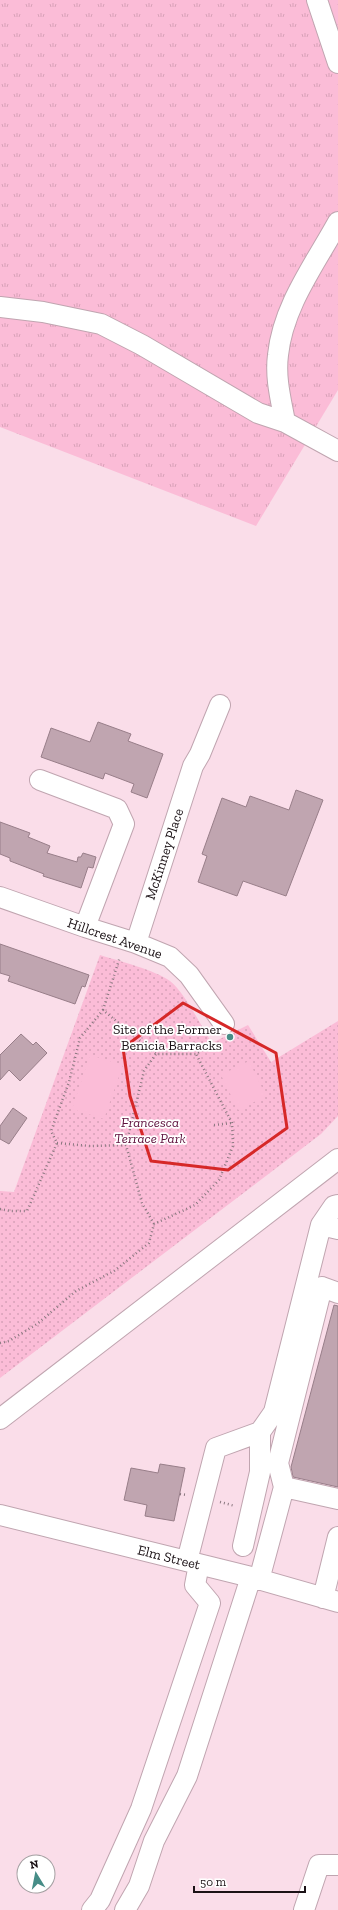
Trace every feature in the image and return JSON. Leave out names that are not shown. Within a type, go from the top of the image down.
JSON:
[{"type":"street","points":[[317,0],[338,64]]},
{"type":"street","points":[[285,422],[278,389],[278,362],[283,329],[294,301],[338,222]]},
{"type":"street","points":[[0,307],[69,317],[100,324],[142,345],[258,413],[285,422],[338,451]]},
{"type":"street","name":"McKinney Place","points":[[136,943],[193,766],[200,754],[220,705]]},
{"type":"street","points":[[40,780],[117,809],[124,824],[85,927]]},
{"type":"street","name":"Hillcrest Avenue","points":[[0,897],[136,943],[170,957],[189,975],[224,1024]]},
{"type":"street","points":[[0,1419],[338,1159]]},
{"type":"street","points":[[243,1546],[260,1472],[260,1432],[274,1412],[334,1206],[338,1205]]},
{"type":"street","points":[[125,1910],[139,1886],[154,1841],[186,1776],[255,1578],[284,1487],[278,1463],[322,1288],[338,1293]]},
{"type":"street","points":[[92,1910],[100,1900],[141,1809],[210,1603],[195,1585],[193,1563],[216,1448],[260,1432]]},
{"type":"street","points":[[284,1487],[338,1500]]},
{"type":"street","name":"Elm Street","points":[[0,1515],[255,1578],[330,1600]]},
{"type":"street","points":[[330,1600],[338,1537]]},
{"type":"street","points":[[304,1910],[319,1865],[338,1865]]},
{"type":"path","points":[[57,1143],[51,1131],[69,1082],[80,1038],[103,1010],[120,957]]},
{"type":"path","points":[[103,1010],[156,1054],[196,1054],[210,1046]]},
{"type":"path","points":[[0,1343],[9,1341],[37,1324],[76,1291],[114,1271],[149,1243],[154,1224],[142,1203],[126,1144],[144,1071],[156,1054]]},
{"type":"path","points":[[154,1224],[195,1206],[219,1180],[233,1146],[232,1123],[196,1054]]},
{"type":"path","points":[[214,1125],[232,1123]]},
{"type":"path","points":[[57,1143],[90,1146],[126,1144]]},
{"type":"path","points":[[0,1209],[10,1211],[27,1210],[57,1143]]},
{"type":"highlighted area","points":[[183,1003],[276,1053],[287,1128],[228,1170],[151,1161],[130,1096],[123,1048]]},
{"type":"green space","points":[[0,0],[338,0],[338,390],[256,526],[0,427]]},
{"type":"green space","name":"Francesca Terrace Park","points":[[100,955],[155,973],[170,981],[176,986],[187,1001],[212,1043],[248,1025],[271,1062],[338,1021],[338,1116],[321,1134],[0,1378],[0,1191],[14,1192]]},
{"type":"green space","points":[[90,1055],[123,1065],[104,1119],[72,1109]]},
{"type":"green space","points":[[249,1061],[266,1096],[238,1110],[221,1075]]},
{"type":"building","points":[[98,722],[131,734],[128,741],[163,754],[147,798],[131,792],[134,784],[105,773],[103,779],[41,757],[51,728],[90,742]]},
{"type":"building","points":[[296,790],[323,800],[286,896],[243,881],[237,896],[198,882],[207,856],[202,854],[222,798],[246,807],[250,796],[289,810]]},
{"type":"building","points":[[0,822],[30,833],[28,837],[50,846],[47,853],[77,862],[78,857],[81,857],[83,853],[96,857],[93,868],[88,867],[81,888],[43,876],[44,874],[10,861],[10,858],[0,854]]},
{"type":"building","points":[[0,944],[89,975],[85,987],[82,986],[75,1004],[8,981],[10,976],[0,973]]},
{"type":"building","points":[[21,1034],[33,1045],[36,1042],[47,1053],[20,1081],[9,1070],[0,1080],[0,1055]]},
{"type":"building","points":[[13,1108],[27,1118],[9,1144],[0,1139],[0,1126]]},
{"type":"building","points":[[334,1305],[338,1306],[338,1487],[293,1477],[291,1467]]},
{"type":"building","points":[[160,1464],[185,1468],[174,1521],[145,1516],[147,1505],[124,1500],[131,1468],[158,1473]]},
{"type":"place","name":"Site of the Former Benicia Barracks","points":[[230,1037]]}]
